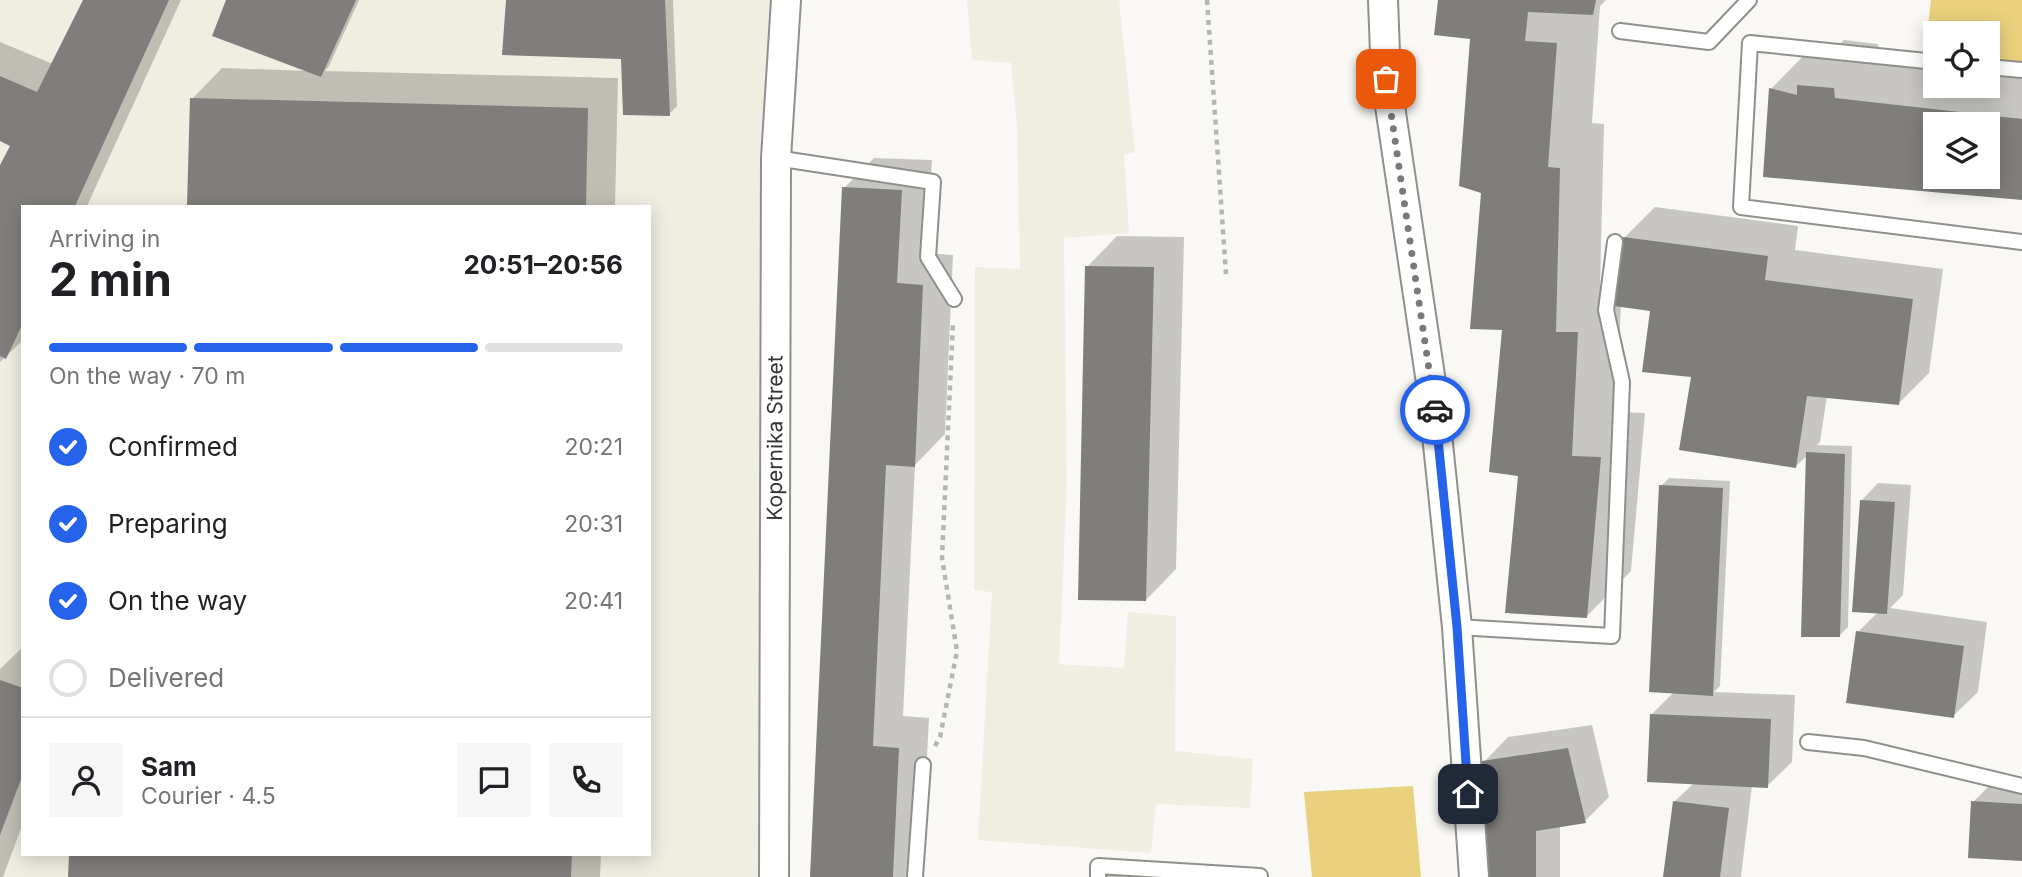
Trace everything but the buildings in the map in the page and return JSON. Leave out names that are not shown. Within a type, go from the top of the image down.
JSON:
[{"type":"street","name":"Kopernika Street","points":[[774,877],[776,159],[786,0]]},
{"type":"street","points":[[1383,0],[1386,79],[1433,396],[1457,627],[1474,877]]},
{"type":"lane","points":[[1620,31],[1710,42],[1749,0]]},
{"type":"lane","points":[[1923,61],[1751,44],[1741,207],[2022,242]]},
{"type":"lane","points":[[2000,68],[2022,70]]},
{"type":"lane","points":[[776,159],[933,182],[928,257],[954,299]]},
{"type":"lane","points":[[1457,627],[1612,636],[1622,382],[1606,310],[1615,242]]},
{"type":"lane","points":[[1808,742],[1864,748],[2022,786]]},
{"type":"lane","points":[[915,877],[923,765]]},
{"type":"lane","points":[[1098,877],[1098,866],[1260,876]]},
{"type":"path","points":[[1207,0],[1226,274]]},
{"type":"path","points":[[923,765],[940,737],[957,651],[942,558],[954,299]]},
{"type":"shaded area","points":[[0,0],[786,0],[774,877],[0,877]]},
{"type":"shaded area","points":[[967,0],[1119,0],[1135,152],[1124,154],[1129,233],[1064,238],[1067,483],[1059,664],[1124,668],[1128,612],[1176,616],[1175,751],[1253,759],[1250,808],[1156,804],[1151,853],[978,840],[992,592],[974,590],[975,267],[1020,269],[1017,128],[1011,63],[972,60]]},
{"type":"shaded area","points":[[1931,0],[2022,0],[2022,64],[2000,59],[2000,21],[1929,21]]},
{"type":"shaded area","points":[[1413,786],[1421,877],[1312,877],[1304,792]]},
{"type":"way so far","points":[[1386,79],[1435,410]]},
{"type":"route","points":[[1435,410],[1457,627],[1468,794]]}]
